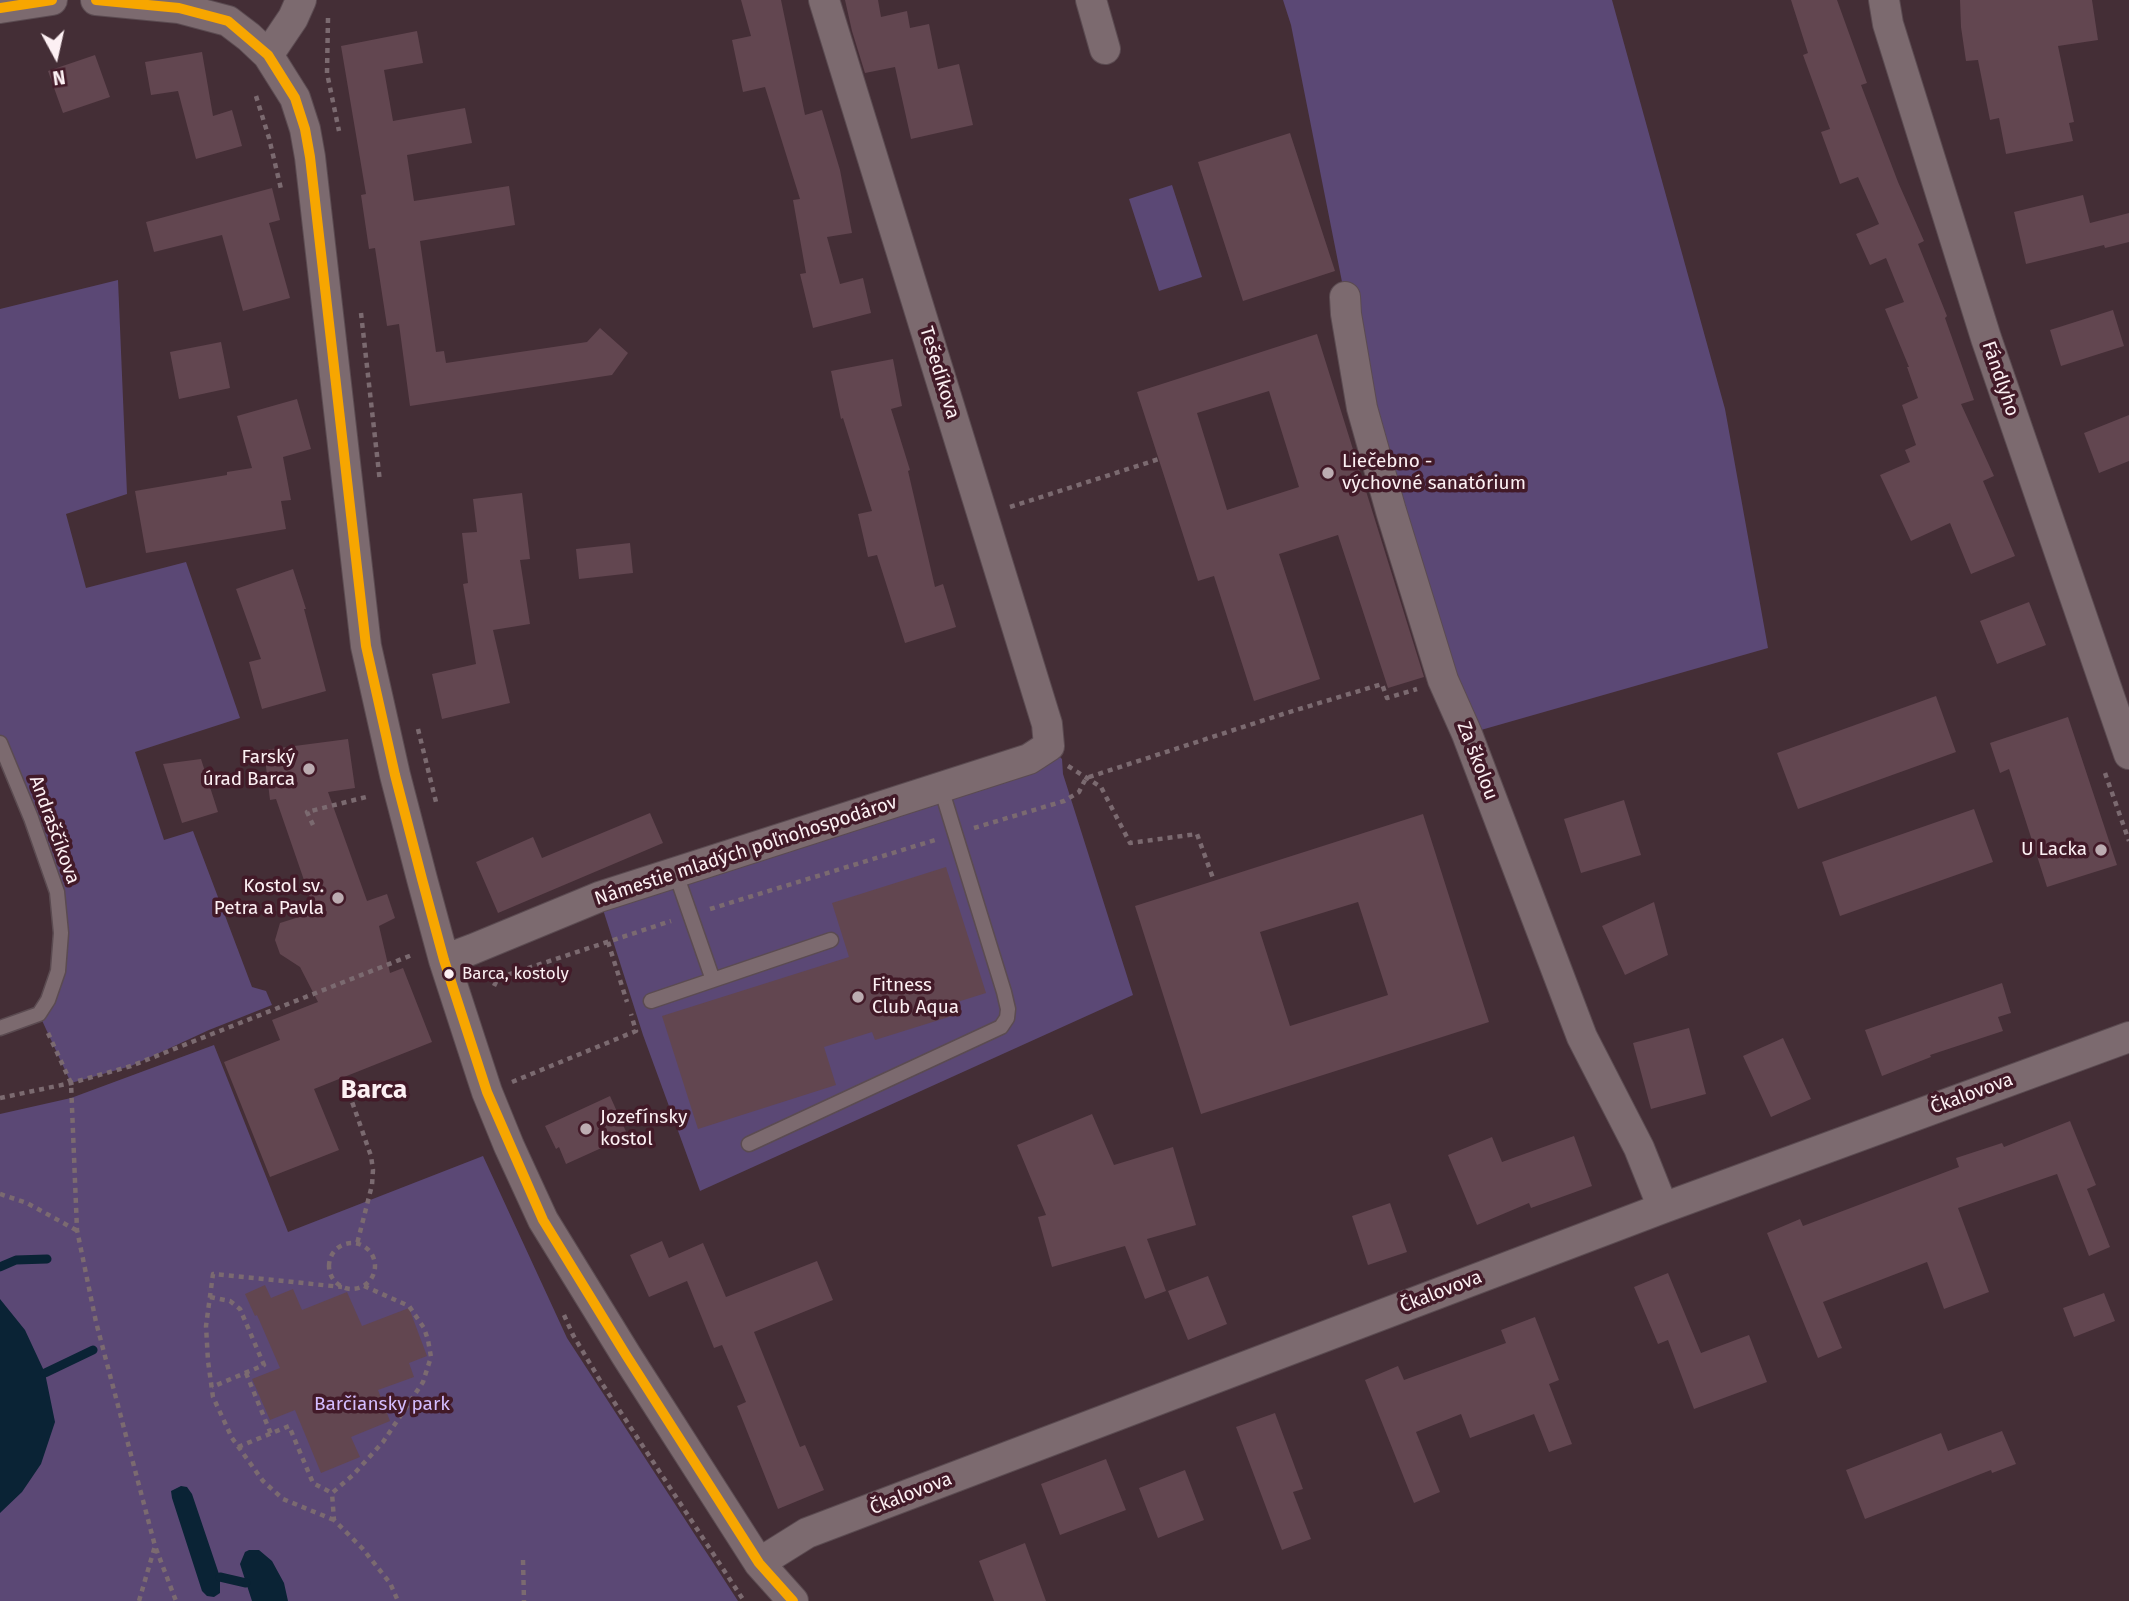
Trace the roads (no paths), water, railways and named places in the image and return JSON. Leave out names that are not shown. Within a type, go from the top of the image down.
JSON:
[{"type":"street","points":[[0,8],[52,0]]},
{"type":"street","points":[[96,0],[179,8],[228,21],[268,55],[295,99],[309,148],[366,646],[395,775],[444,960],[487,1093],[543,1220],[759,1563],[793,1601]]},
{"type":"street","name":"Tešedíkova","points":[[824,0],[1047,724],[1049,746]]},
{"type":"street","points":[[1091,0],[1105,49]]},
{"type":"street","name":"Fándlyho","points":[[1884,0],[1888,24],[1986,338],[2129,754]]},
{"type":"street","points":[[268,55],[293,18],[315,3]]},
{"type":"street","name":"Za školou","points":[[1345,297],[1362,408],[1443,680],[1467,734],[1582,1037],[1639,1148],[1663,1208]]},
{"type":"street","name":"Námestie mladých poľnohospodárov","points":[[444,960],[599,897],[1029,760],[1049,746]]},
{"type":"street","name":"Čkalovova","points":[[759,1563],[807,1533],[1663,1208],[2129,1037]]},
{"type":"lane","name":"Andraščíkova","points":[[0,743],[31,818],[57,892],[60,950],[58,971],[48,999],[39,1014],[0,1028]]},
{"type":"lane","points":[[749,1144],[1001,1027],[1007,1018],[1008,1009],[941,788]]},
{"type":"lane","points":[[676,874],[713,980]]},
{"type":"lane","points":[[651,1001],[831,940]]},
{"type":"water","points":[[0,1299],[25,1330],[45,1373],[55,1422],[41,1464],[22,1492],[0,1513]]},
{"type":"water","points":[[181,1486],[187,1487],[192,1494],[220,1577],[220,1593],[214,1597],[207,1596],[202,1591],[172,1498],[171,1491]]},
{"type":"water","points":[[259,1550],[272,1561],[284,1583],[288,1601],[252,1601],[240,1564],[245,1552]]},
{"type":"waterway","points":[[0,1267],[16,1260],[47,1259]]},
{"type":"waterway","points":[[45,1373],[93,1350]]},
{"type":"waterway","points":[[220,1577],[246,1583]]},
{"type":"place","name":"Liečebno - výchovné sanatórium","points":[[1328,473]]},
{"type":"place","name":"Farský úrad Barca","points":[[309,769]]},
{"type":"place","name":"U Lacka","points":[[2101,850]]},
{"type":"place","name":"Kostol sv. Petra a Pavla","points":[[338,898]]},
{"type":"place","name":"Barca, kostoly","points":[[449,974]]},
{"type":"place","name":"Fitness Club Aqua","points":[[858,997]]},
{"type":"place","name":"Jozefínsky kostol","points":[[586,1129]]},
{"type":"district","name":"Barca","points":[[374,1091]]},
{"type":"park label","name":"Barčiansky park","points":[[382,1405]]}]
